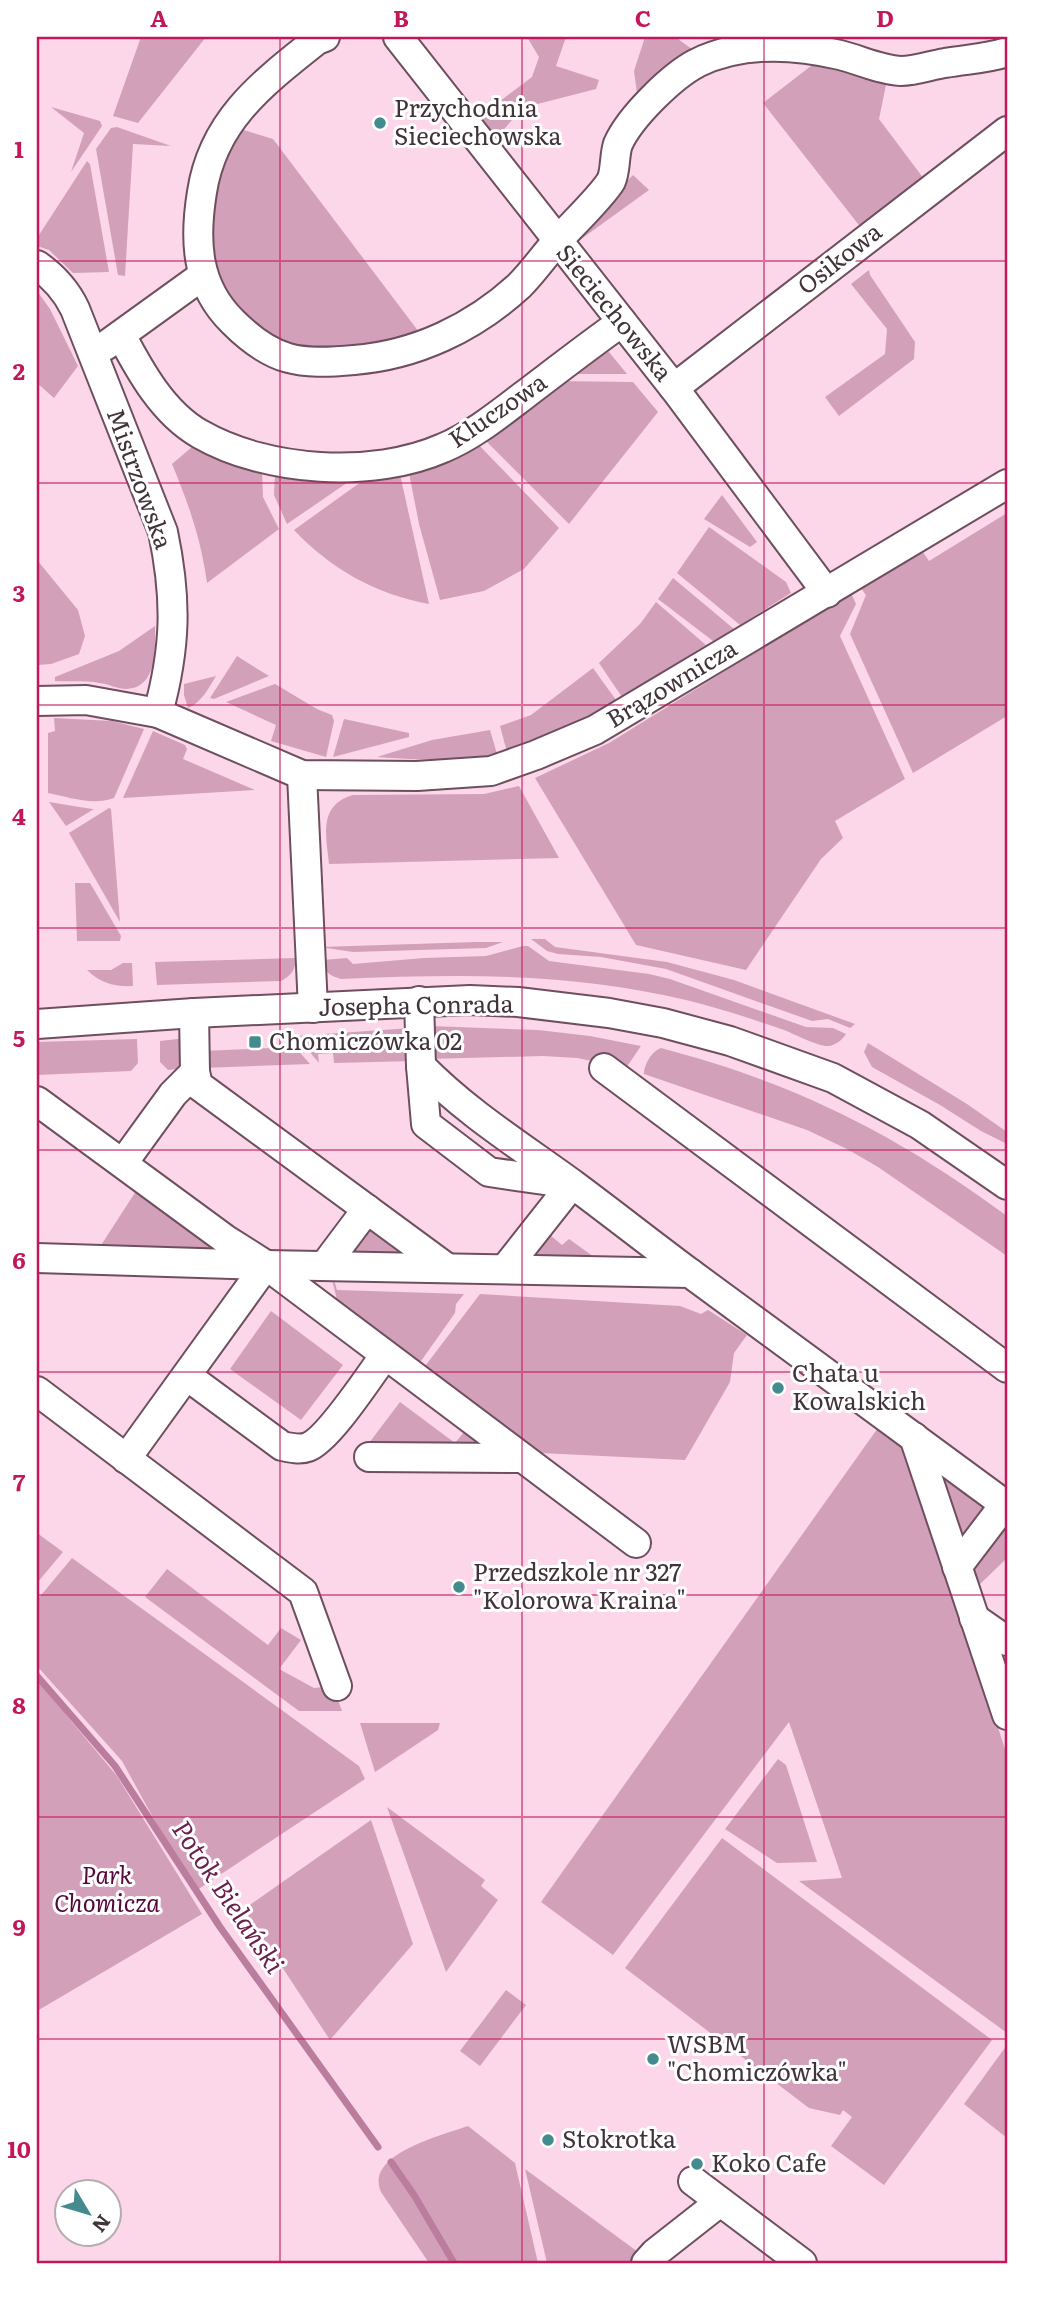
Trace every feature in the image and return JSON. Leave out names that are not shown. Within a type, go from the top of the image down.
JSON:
[{"type":"street","points":[[324,37],[260,85],[231,119],[214,148],[204,176],[199,246],[202,276],[227,317],[253,341],[268,352],[295,360],[332,362],[408,351],[468,325],[518,286],[551,252],[612,179],[619,143],[639,114],[669,82],[700,61],[745,49],[783,46],[841,55],[882,68],[903,71],[950,62],[987,59],[1007,52]]},
{"type":"street","name":"Sieciechowska","points":[[398,37],[674,388],[827,593]]},
{"type":"street","name":"Osikowa","points":[[674,388],[1007,131]]},
{"type":"street","name":"Mistrzowska","points":[[37,265],[50,274],[68,295],[163,532],[170,566],[172,650],[158,713]]},
{"type":"street","points":[[92,355],[202,276]]},
{"type":"street","name":"Kluczowa","points":[[121,335],[139,369],[168,407],[199,434],[242,454],[270,461],[336,467],[378,465],[443,449],[480,428],[622,322]]},
{"type":"street","name":"Brązownicza","points":[[37,701],[86,700],[158,713],[302,775],[470,774],[509,766],[595,730],[1007,484]]},
{"type":"street","points":[[302,775],[313,1008]]},
{"type":"street","name":"Josepha Conrada","points":[[37,1024],[419,1001],[470,1000],[562,1006],[663,1023],[730,1041],[832,1078],[920,1125],[1007,1185]]},
{"type":"street","points":[[419,1001],[426,1124],[489,1172],[572,1184]]},
{"type":"street","points":[[194,1013],[195,1072],[198,1085],[447,1268]]},
{"type":"street","points":[[421,1066],[446,1091],[490,1125],[1006,1505],[957,1567]]},
{"type":"street","points":[[604,1068],[1007,1368]]},
{"type":"street","points":[[122,1163],[173,1094],[195,1072]]},
{"type":"street","points":[[37,1101],[225,1239],[266,1265],[636,1543]]},
{"type":"street","points":[[505,1269],[572,1184]]},
{"type":"street","points":[[325,1265],[366,1209]]},
{"type":"street","points":[[37,1237],[65,1259]]},
{"type":"street","points":[[37,1258],[690,1273]]},
{"type":"street","points":[[126,1459],[266,1265]]},
{"type":"street","points":[[187,1376],[282,1446],[306,1448],[324,1436],[385,1355]]},
{"type":"street","points":[[37,1391],[303,1592],[337,1686]]},
{"type":"street","points":[[914,1437],[1007,1715]]},
{"type":"street","points":[[369,1457],[521,1458]]},
{"type":"street","points":[[974,1618],[1007,1641]]},
{"type":"street","points":[[693,2180],[802,2263]]},
{"type":"street","points":[[646,2263],[720,2202]]},
{"type":"green space","points":[[141,37],[206,37],[138,123],[113,116]]},
{"type":"green space","points":[[527,37],[566,37],[556,66],[599,80],[596,89],[522,108],[496,139],[479,117],[532,77],[539,57]]},
{"type":"green space","points":[[645,37],[675,37],[699,54],[637,93],[634,71]]},
{"type":"green space","points":[[820,59],[887,80],[879,119],[924,179],[862,229],[763,103]]},
{"type":"green space","points":[[51,107],[100,121],[102,126],[71,172],[84,133]]},
{"type":"green space","points":[[117,127],[171,146],[133,144],[125,276],[118,275],[96,149],[111,128]]},
{"type":"green space","points":[[237,128],[273,139],[422,336],[311,353],[257,332],[219,285],[209,233],[222,162]]},
{"type":"green space","points":[[87,161],[90,164],[109,272],[73,273],[49,250],[37,246],[37,238]]},
{"type":"green space","points":[[633,175],[649,190],[577,242],[573,237]]},
{"type":"green space","points":[[869,270],[915,342],[914,359],[839,416],[825,397],[885,354],[887,329],[851,284]]},
{"type":"green space","points":[[37,291],[50,309],[78,366],[54,398],[37,383]]},
{"type":"green space","points":[[604,346],[627,374],[564,374]]},
{"type":"green space","points":[[554,381],[633,382],[658,412],[569,524],[479,434]]},
{"type":"green space","points":[[475,441],[559,528],[524,569],[484,591],[440,600],[419,524],[408,468]]},
{"type":"green space","points":[[199,445],[262,470],[263,497],[279,529],[207,583],[194,522],[172,464],[192,447]]},
{"type":"green space","points":[[399,470],[429,604],[390,594],[355,578],[323,557],[294,530],[372,474]]},
{"type":"green space","points":[[275,471],[357,476],[287,524],[274,495]]},
{"type":"green space","points":[[722,495],[757,542],[750,547],[704,519]]},
{"type":"green space","points":[[1007,513],[1007,716],[913,773],[850,634],[866,595],[860,587],[921,549],[929,561]]},
{"type":"green space","points":[[709,527],[786,582],[791,593],[740,625],[677,573]]},
{"type":"green space","points":[[37,560],[78,610],[85,636],[79,654],[51,664],[37,665]]},
{"type":"green space","points":[[673,578],[734,629],[713,641],[658,599]]},
{"type":"green space","points":[[851,593],[856,604],[840,636],[905,779],[835,821],[843,838],[821,859],[746,970],[636,945],[535,778],[609,743]]},
{"type":"green space","points":[[656,602],[706,645],[622,697],[599,663],[640,624]]},
{"type":"green space","points":[[155,626],[152,665],[144,682],[136,687],[123,689],[94,682],[55,681],[55,677],[119,651]]},
{"type":"green space","points":[[237,656],[269,676],[214,699],[210,698]]},
{"type":"green space","points":[[593,668],[616,700],[554,736],[507,752],[500,726],[531,715]]},
{"type":"green space","points":[[216,676],[201,699],[188,708],[184,684]]},
{"type":"green space","points":[[275,684],[332,715],[334,721],[326,757],[271,741],[276,725],[226,702]]},
{"type":"green space","points":[[54,718],[112,721],[144,729],[114,798],[89,801],[48,793],[48,733],[55,731]]},
{"type":"green space","points":[[344,719],[409,733],[409,737],[333,757]]},
{"type":"green space","points":[[490,730],[497,754],[452,759],[377,757],[432,740]]},
{"type":"green space","points":[[153,731],[185,745],[187,749],[183,759],[255,790],[123,798]]},
{"type":"green space","points":[[519,786],[559,858],[329,864],[326,832],[329,814],[334,806],[353,795],[484,794]]},
{"type":"green space","points":[[49,802],[92,809],[94,809],[66,826]]},
{"type":"green space","points":[[111,809],[120,922],[69,833]]},
{"type":"green space","points":[[75,883],[90,883],[121,936],[120,941],[77,941]]},
{"type":"green space","points":[[531,939],[545,939],[555,947],[667,962],[734,980],[855,1024],[850,1028],[828,1019],[812,1021],[666,969],[601,957],[558,954],[547,951]]},
{"type":"green space","points":[[503,942],[486,948],[353,952],[320,947]]},
{"type":"green space","points":[[528,946],[549,961],[670,979],[806,1027],[833,1028],[846,1034],[836,1043],[824,1046],[748,1018],[686,1000],[599,984],[472,976],[341,979],[328,973],[323,960],[347,958],[353,964],[486,956]]},
{"type":"green space","points":[[296,958],[292,972],[281,981],[157,985],[155,962]]},
{"type":"green space","points":[[123,963],[132,963],[133,986],[108,983],[87,970],[111,970]]},
{"type":"green space","points":[[430,1026],[538,1030],[641,1046],[626,1068],[577,1058],[543,1056],[429,1059]]},
{"type":"green space","points":[[411,1028],[414,1061],[334,1063],[333,1053],[318,1054],[319,1063],[296,1036]]},
{"type":"green space","points":[[186,1038],[187,1068],[168,1070],[160,1062],[160,1041]]},
{"type":"green space","points":[[137,1039],[138,1063],[131,1071],[37,1075],[37,1042]]},
{"type":"green space","points":[[868,1043],[1007,1132],[1007,1144],[872,1067],[864,1052]]},
{"type":"green space","points":[[295,1047],[310,1064],[202,1068],[202,1051]]},
{"type":"green space","points":[[661,1048],[756,1077],[800,1095],[843,1114],[925,1160],[1007,1216],[1007,1256],[878,1167],[847,1149],[807,1130],[644,1074],[649,1058]]},
{"type":"green space","points":[[138,1188],[222,1252],[96,1253]]},
{"type":"green space","points":[[366,1224],[404,1246],[405,1255],[355,1255],[353,1247]]},
{"type":"green space","points":[[555,1228],[550,1235],[562,1245],[569,1239],[601,1262],[544,1261],[533,1251],[533,1246],[538,1250]]},
{"type":"green space","points":[[330,1271],[337,1290],[464,1294],[456,1304],[455,1313],[414,1371],[345,1319],[342,1305],[338,1304]]},
{"type":"green space","points":[[480,1294],[680,1306],[701,1314],[708,1310],[747,1335],[734,1353],[730,1382],[685,1460],[520,1452],[419,1374]]},
{"type":"green space","points":[[271,1311],[343,1365],[301,1420],[230,1369]]},
{"type":"green space","points":[[400,1402],[455,1443],[468,1427],[493,1446],[369,1443]]},
{"type":"green space","points":[[880,1425],[904,1443],[1007,1755],[1007,2033],[799,1881],[842,1878],[789,1722],[613,1955],[541,1902]]},
{"type":"green space","points":[[938,1464],[994,1506],[961,1543]]},
{"type":"green space","points":[[1007,1521],[1007,1558],[973,1591],[969,1564]]},
{"type":"green space","points":[[37,1533],[63,1552],[37,1583]]},
{"type":"green space","points":[[72,1558],[359,1766],[365,1779],[194,1892],[122,1761],[37,1666],[37,1600]]},
{"type":"green space","points":[[167,1569],[268,1645],[281,1628],[301,1640],[279,1669],[314,1688],[333,1686],[342,1711],[299,1711],[145,1597]]},
{"type":"green space","name":"Park Chomicza","points":[[37,1680],[117,1776],[202,1914],[37,2011]]},
{"type":"green space","points":[[360,1723],[440,1723],[438,1730],[375,1772]]},
{"type":"green space","points":[[778,1759],[786,1765],[817,1862],[777,1863],[725,1829]]},
{"type":"green space","points":[[387,1807],[485,1880],[481,1886],[498,1900],[446,1972]]},
{"type":"green space","points":[[371,1820],[413,1944],[330,2040],[244,1909]]},
{"type":"green space","points":[[722,1838],[992,2040],[884,2185],[831,2146],[852,2117],[843,2110],[840,2115],[809,2108],[625,1968]]},
{"type":"green space","points":[[506,1990],[526,2005],[480,2066],[460,2051]]},
{"type":"green space","points":[[1007,2045],[1007,2138],[964,2104]]},
{"type":"green space","points":[[468,2126],[515,2163],[538,2263],[429,2263],[381,2192],[379,2179],[384,2167],[394,2157],[425,2141]]},
{"type":"green space","points":[[525,2169],[638,2252],[630,2263],[547,2263]]},
{"type":"waterway","name":"Potok Bielański","points":[[37,1676],[115,1766],[220,1927],[378,2147]]},
{"type":"waterway","name":"Potok Bielański","points":[[391,2162],[454,2263]]},
{"type":"place","name":"Przychodnia Sieciechowska","points":[[380,123]]},
{"type":"place","name":"Chomiczówka 02","points":[[255,1042]]},
{"type":"place","name":"Chata u Kowalskich","points":[[778,1388]]},
{"type":"place","name":"Przedszkole nr 327 \"Kolorowa Kraina\"","points":[[459,1587]]},
{"type":"place","name":"WSBM \"Chomiczówka\"","points":[[653,2059]]},
{"type":"place","name":"Stokrotka","points":[[548,2140]]},
{"type":"place","name":"Koko Cafe","points":[[697,2164]]}]
